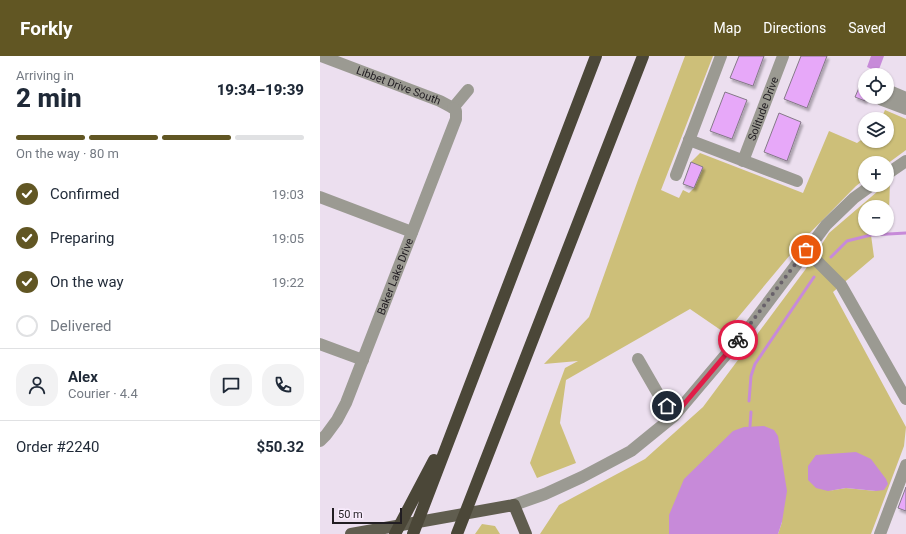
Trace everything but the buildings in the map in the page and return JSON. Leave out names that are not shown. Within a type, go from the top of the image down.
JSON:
[{"type":"highway","points":[[413,534],[596,56]]},
{"type":"highway","points":[[457,534],[643,56]]},
{"type":"highway","points":[[396,534],[462,408]]},
{"type":"main road","points":[[351,534],[514,505],[526,534]]},
{"type":"street","name":"Libbet Drive South","points":[[321,56],[440,101],[453,108]]},
{"type":"street","points":[[676,175],[721,56]]},
{"type":"street","name":"Solitude Drive","points":[[743,160],[783,56]]},
{"type":"street","points":[[453,108],[468,90]]},
{"type":"street","points":[[894,96],[906,98]]},
{"type":"street","points":[[894,101],[906,109]]},
{"type":"street","name":"Baker Lake Drive","points":[[320,441],[326,436],[337,420],[346,403],[456,119],[456,111],[453,108]]},
{"type":"street","points":[[689,140],[797,181]]},
{"type":"street","points":[[894,169],[906,161]]},
{"type":"street","points":[[514,505],[545,494],[582,478],[631,451],[674,416],[750,325],[826,225],[862,192]]},
{"type":"street","points":[[320,197],[412,232]]},
{"type":"street","points":[[806,250],[841,285],[906,399]]},
{"type":"street","points":[[320,344],[363,360]]},
{"type":"street","points":[[638,359],[657,392],[674,416]]},
{"type":"street","points":[[880,534],[906,465]]},
{"type":"shaded area","points":[[685,56],[713,56],[661,190],[679,198],[683,190],[689,193],[694,188],[702,167],[691,162],[700,153],[803,193],[829,131],[858,142],[858,148],[894,148],[894,114],[906,119],[906,150],[894,159],[894,156],[858,156],[858,184],[800,243],[725,333],[690,309],[566,380],[560,423],[576,463],[537,478],[530,463],[565,368],[578,361],[544,364],[589,317],[638,180]]},
{"type":"shaded area","points":[[871,56],[884,56],[880,68],[867,67]]},
{"type":"shaded area","points":[[877,192],[890,192],[889,200],[868,200]]},
{"type":"shaded area","points":[[858,208],[858,236],[871,236],[874,257],[833,292],[906,427],[904,446],[871,534],[778,534],[782,522],[669,515],[669,534],[540,534],[559,505],[645,459],[703,407],[805,270],[829,233]],"holes":[[[886,479],[876,491],[846,488],[828,491]]]},
{"type":"shaded area","points":[[764,426],[774,430],[778,436],[787,491],[782,522],[778,534],[669,534],[669,515],[684,479],[733,431],[744,427]]},
{"type":"shaded area","points":[[856,452],[871,459],[886,479],[888,484],[884,490],[876,491],[846,488],[828,491],[816,488],[808,480],[808,466],[816,455]]},
{"type":"shaded area","points":[[482,524],[495,526],[500,534],[475,534]]},
{"type":"waterway","points":[[831,257],[847,241],[871,235],[906,233]]},
{"type":"waterway","points":[[749,401],[751,376],[755,364],[814,277]]},
{"type":"waterway","points":[[750,426],[751,412]]},
{"type":"way so far","points":[[738,340],[806,250]]},
{"type":"route","points":[[667,406],[674,416],[738,340]]}]
